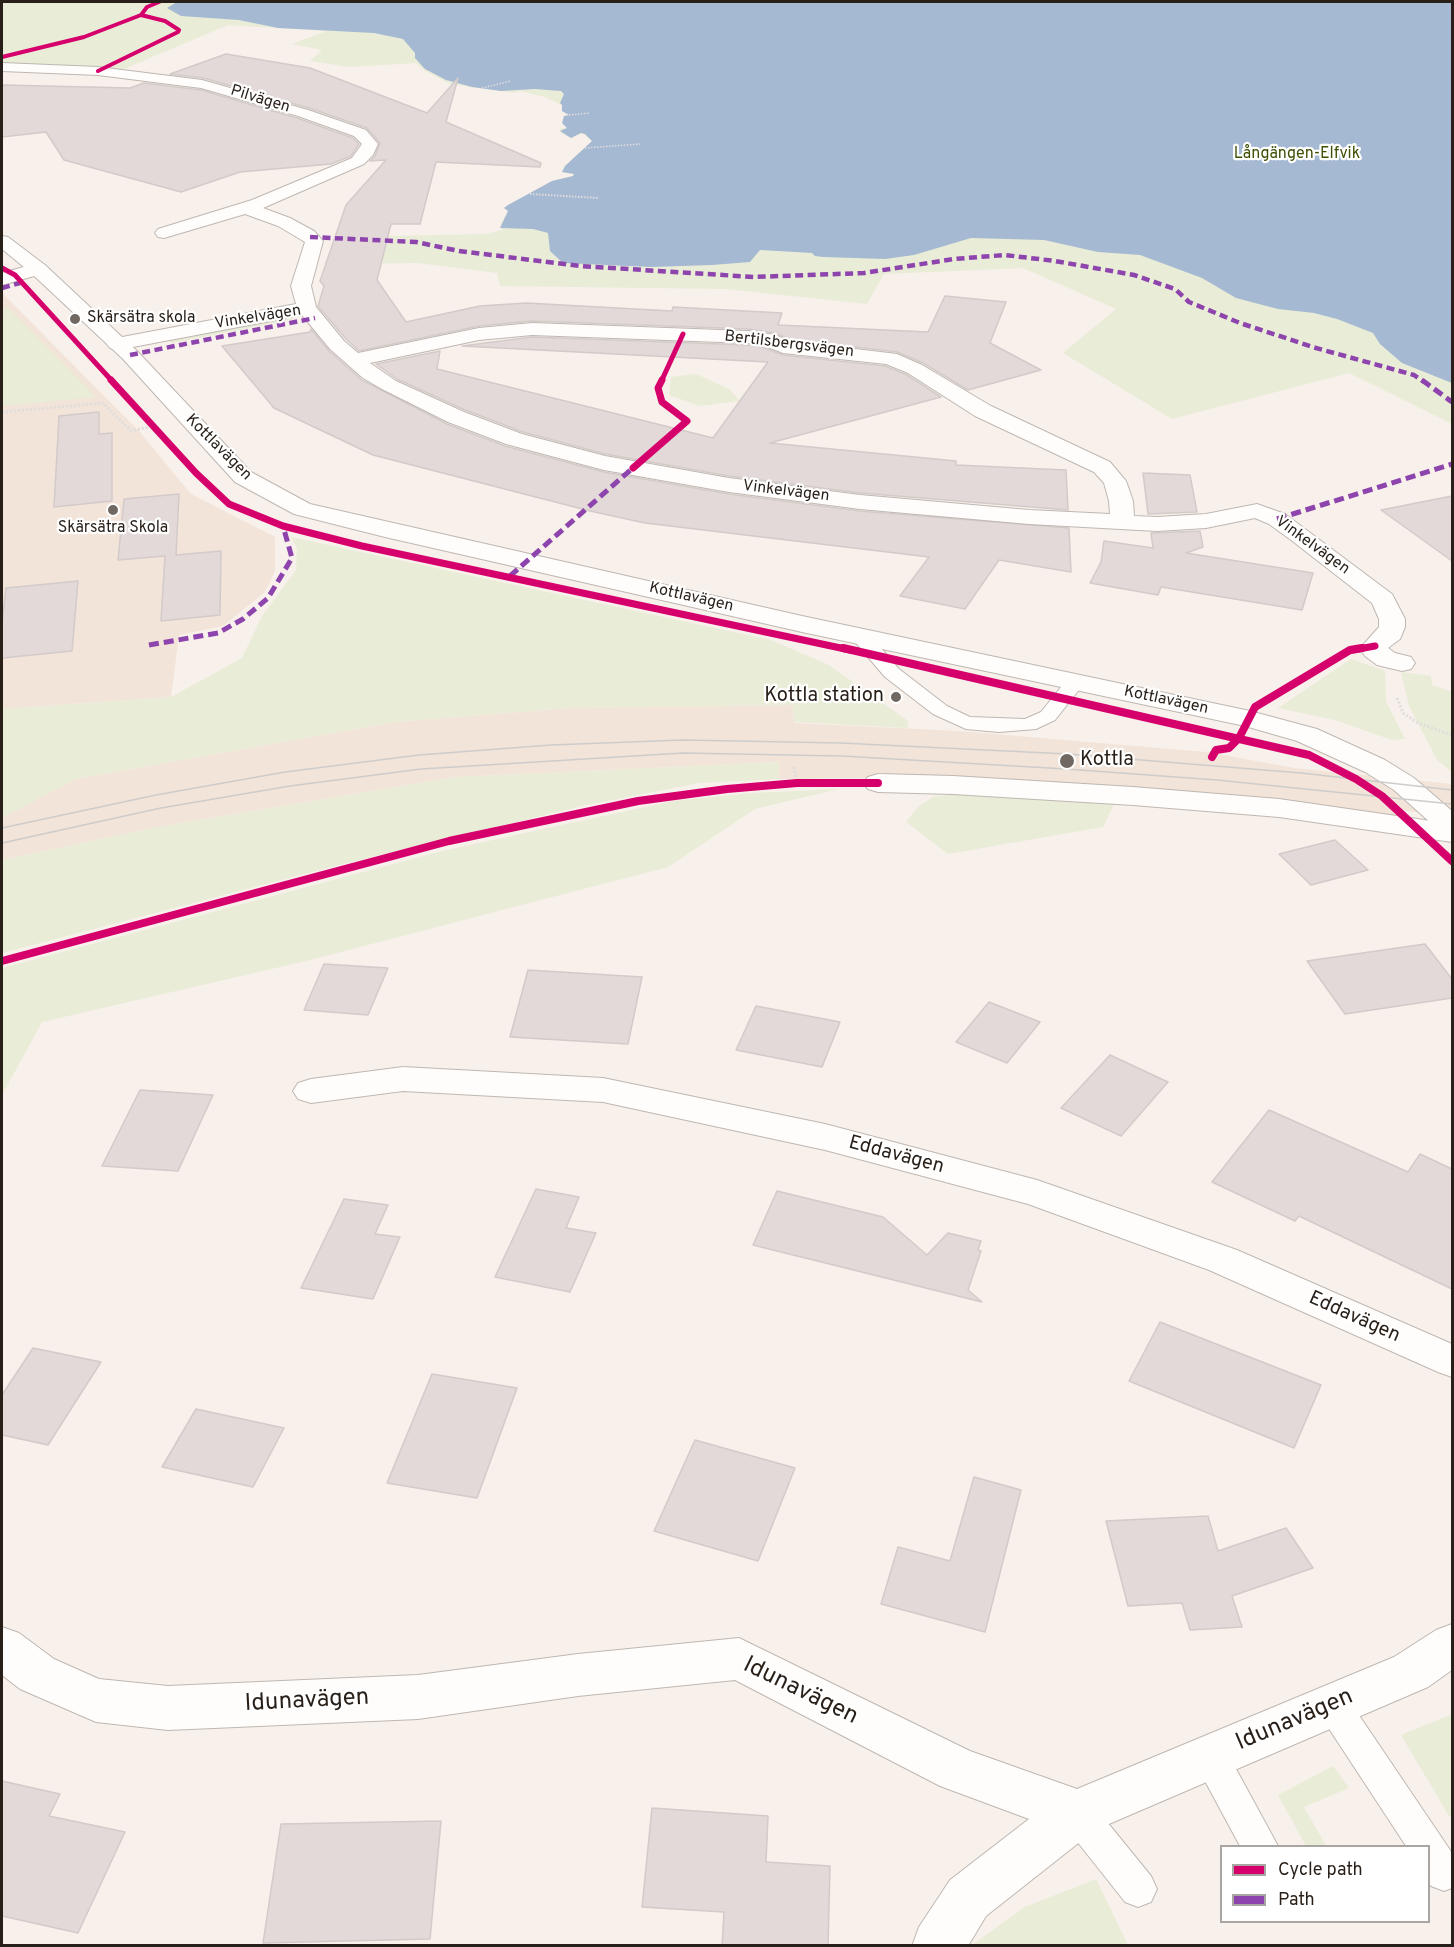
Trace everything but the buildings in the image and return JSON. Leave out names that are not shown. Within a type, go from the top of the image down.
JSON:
[{"type":"street","name":"Pilvägen","points":[[2,67],[98,71],[202,84],[303,113],[360,133],[368,139],[370,144],[367,152],[358,161],[246,208],[164,232]]},
{"type":"street","points":[[246,208],[284,222],[308,235],[314,241],[301,285],[307,308]]},
{"type":"street","name":"Kottlavägen","points":[[2,241],[38,269],[117,344],[243,477],[302,509],[385,530],[860,636],[1250,719],[1308,735],[1375,766],[1404,784],[1452,826]]},
{"type":"street","points":[[2,279],[38,269]]},
{"type":"street","name":"Vinkelvägen","points":[[117,344],[307,308],[337,345],[388,385],[456,417],[514,439],[604,463],[729,485],[860,502],[1029,517],[1157,524],[1194,523],[1257,511],[1277,519],[1383,599],[1392,619],[1391,633],[1375,646],[1374,650],[1394,661]]},
{"type":"street","name":"Bertilsbergsvägen","points":[[355,360],[479,334],[532,329],[748,336],[768,339],[783,347],[890,358],[915,369],[983,411],[1102,467],[1115,481],[1121,501],[1122,522]]},
{"type":"street","points":[[878,783],[953,784],[1279,808],[1452,833]]},
{"type":"street","name":"Eddavägen","points":[[311,1091],[404,1079],[603,1090],[825,1137],[1037,1192],[1223,1260],[1452,1361]]},
{"type":"street","name":"Idunavägen","points":[[2,1648],[37,1674],[96,1700],[168,1708],[418,1697],[578,1675],[739,1659],[957,1770],[1077,1813],[1411,1672],[1452,1645]]},
{"type":"street","points":[[938,1946],[968,1898],[1077,1813]]},
{"type":"lane","points":[[860,636],[892,673],[940,710],[966,723],[999,726],[1029,725],[1048,716],[1076,681]]},
{"type":"lane","points":[[1332,1704],[1426,1845]]},
{"type":"lane","points":[[1210,1757],[1259,1845]]},
{"type":"lane","points":[[1077,1813],[1138,1889]]},
{"type":"path","points":[[482,88],[511,81]]},
{"type":"path","points":[[569,115],[590,113]]},
{"type":"path","points":[[585,148],[640,144]]},
{"type":"path","points":[[530,194],[599,198]]},
{"type":"path","points":[[2,412],[103,403],[131,431],[153,426]]},
{"type":"path","points":[[144,417],[160,434]]},
{"type":"path","points":[[1394,661],[1403,713],[1418,723],[1452,735]]},
{"type":"path","points":[[794,767],[797,783]]},
{"type":"path","points":[[785,784],[878,783]]},
{"type":"shaded area","name":"Skärsätra Skola","points":[[2,293],[139,431],[191,494],[275,537],[275,571],[265,592],[223,626],[179,635],[171,697],[2,709]]},
{"type":"shaded area","points":[[793,705],[794,723],[958,731],[1206,752],[1294,768],[1452,784],[1452,818],[1402,810],[1401,818],[890,778],[778,779],[779,762],[456,777],[158,827],[2,860],[2,818],[75,779],[395,722],[569,708]]},
{"type":"green space","name":"Långängen-Elfvik","points":[[2,2],[1452,2],[1452,424],[1349,373],[1172,419],[1063,353],[1116,309],[1023,268],[884,274],[867,304],[726,289],[500,286],[497,273],[418,263],[324,264],[339,237],[487,234],[502,230],[501,224],[508,211],[504,208],[552,181],[573,176],[574,174],[562,172],[565,166],[592,141],[582,133],[571,138],[561,133],[560,129],[568,127],[563,125],[563,118],[569,115],[562,111],[562,105],[545,97],[520,91],[514,93],[450,84],[425,71],[416,63],[350,67],[310,61],[322,50],[292,44],[327,31],[228,25],[119,71],[2,66]]},
{"type":"green space","points":[[7,307],[96,397],[2,406],[2,308]]},
{"type":"green space","points":[[281,318],[295,319],[172,343],[167,339]]},
{"type":"green space","points":[[696,374],[729,389],[740,401],[700,406],[669,395],[671,377]]},
{"type":"green space","points":[[291,537],[771,640],[829,665],[908,721],[908,728],[794,722],[793,705],[569,708],[395,722],[75,779],[2,818],[2,709],[171,697],[242,658],[262,616],[296,570],[297,548]]},
{"type":"green space","points":[[1351,659],[1385,671],[1386,701],[1405,739],[1392,740],[1335,720],[1278,708]]},
{"type":"green space","points":[[1401,672],[1431,676],[1432,685],[1452,692],[1452,772],[1437,760],[1409,706]]},
{"type":"green space","points":[[779,762],[778,779],[699,783],[582,806],[331,867],[2,953],[2,860],[158,827],[456,777]]},
{"type":"green space","points":[[838,789],[755,809],[668,867],[306,961],[42,1022],[2,1095],[2,968],[442,851],[673,801],[753,793]]},
{"type":"green space","points":[[954,794],[1115,802],[1103,827],[948,854],[906,822],[919,806],[933,797]]},
{"type":"green space","points":[[1452,1715],[1452,1815],[1449,1816],[1401,1735]]},
{"type":"green space","points":[[1333,1766],[1349,1788],[1304,1807],[1325,1845],[1305,1845],[1278,1795]]},
{"type":"green space","points":[[1096,1879],[1128,1945],[972,1945],[1025,1907]]},
{"type":"water","name":"Långängen-Elfvik","points":[[177,2],[1452,2],[1452,383],[1402,363],[1380,344],[1373,333],[1337,319],[1314,313],[1278,309],[1236,298],[1202,278],[1140,255],[1098,252],[1044,240],[971,238],[914,255],[885,259],[823,257],[812,253],[760,250],[750,262],[712,265],[651,267],[563,263],[550,251],[548,233],[533,229],[500,228],[508,211],[504,208],[508,205],[552,181],[573,176],[574,174],[562,172],[565,166],[592,141],[585,134],[581,133],[571,138],[560,131],[567,128],[562,123],[564,116],[569,115],[562,111],[560,103],[564,94],[561,91],[535,89],[501,91],[472,87],[446,80],[425,69],[403,39],[374,33],[278,28],[239,20],[181,16],[167,8]]},
{"type":"tram line","points":[[2,828],[156,795],[285,772],[419,755],[551,745],[683,740],[841,743],[1068,754],[1301,773],[1452,790]]},
{"type":"tram line","points":[[2,843],[161,808],[290,786],[421,769],[683,753],[842,756],[1066,769],[1217,780],[1452,804]]},
{"type":"marked path","points":[[310,237],[416,242],[459,251],[580,266],[754,277],[864,273],[954,259],[1005,255],[1055,261],[1134,275],[1175,289],[1189,302],[1240,323],[1316,348],[1414,375],[1452,402]]},
{"type":"marked path","points":[[2,288],[20,283]]},
{"type":"marked path","points":[[130,355],[315,318]]},
{"type":"marked path","points":[[1277,519],[1452,464]]},
{"type":"marked path","points":[[510,576],[635,466]]},
{"type":"marked path","points":[[149,645],[218,633],[243,619],[268,598],[292,558],[283,526]]},
{"type":"cycle path","points":[[98,71],[178,32],[179,30],[165,21],[141,15],[147,7],[159,2]]},
{"type":"cycle path","points":[[2,57],[84,37],[141,15]]},
{"type":"cycle path","points":[[2,268],[15,275],[196,473],[229,504],[283,526],[362,546],[876,655],[1309,755],[1356,779],[1382,796],[1452,861]]},
{"type":"cycle path","points":[[633,468],[687,421],[662,402],[658,388],[683,334]]},
{"type":"cycle path","points":[[1212,757],[1216,750],[1229,748],[1239,738],[1255,707],[1350,650],[1375,646]]},
{"type":"cycle path","points":[[2,961],[449,841],[638,801],[727,789],[797,783],[878,783]]},
{"type":"place","name":"Skärsätra skola","points":[[75,319]]},
{"type":"place","name":"Skärsätra Skola","points":[[113,510]]},
{"type":"place","name":"Kottla station","points":[[896,697]]},
{"type":"place","name":"Kottla","points":[[1067,761]]}]
